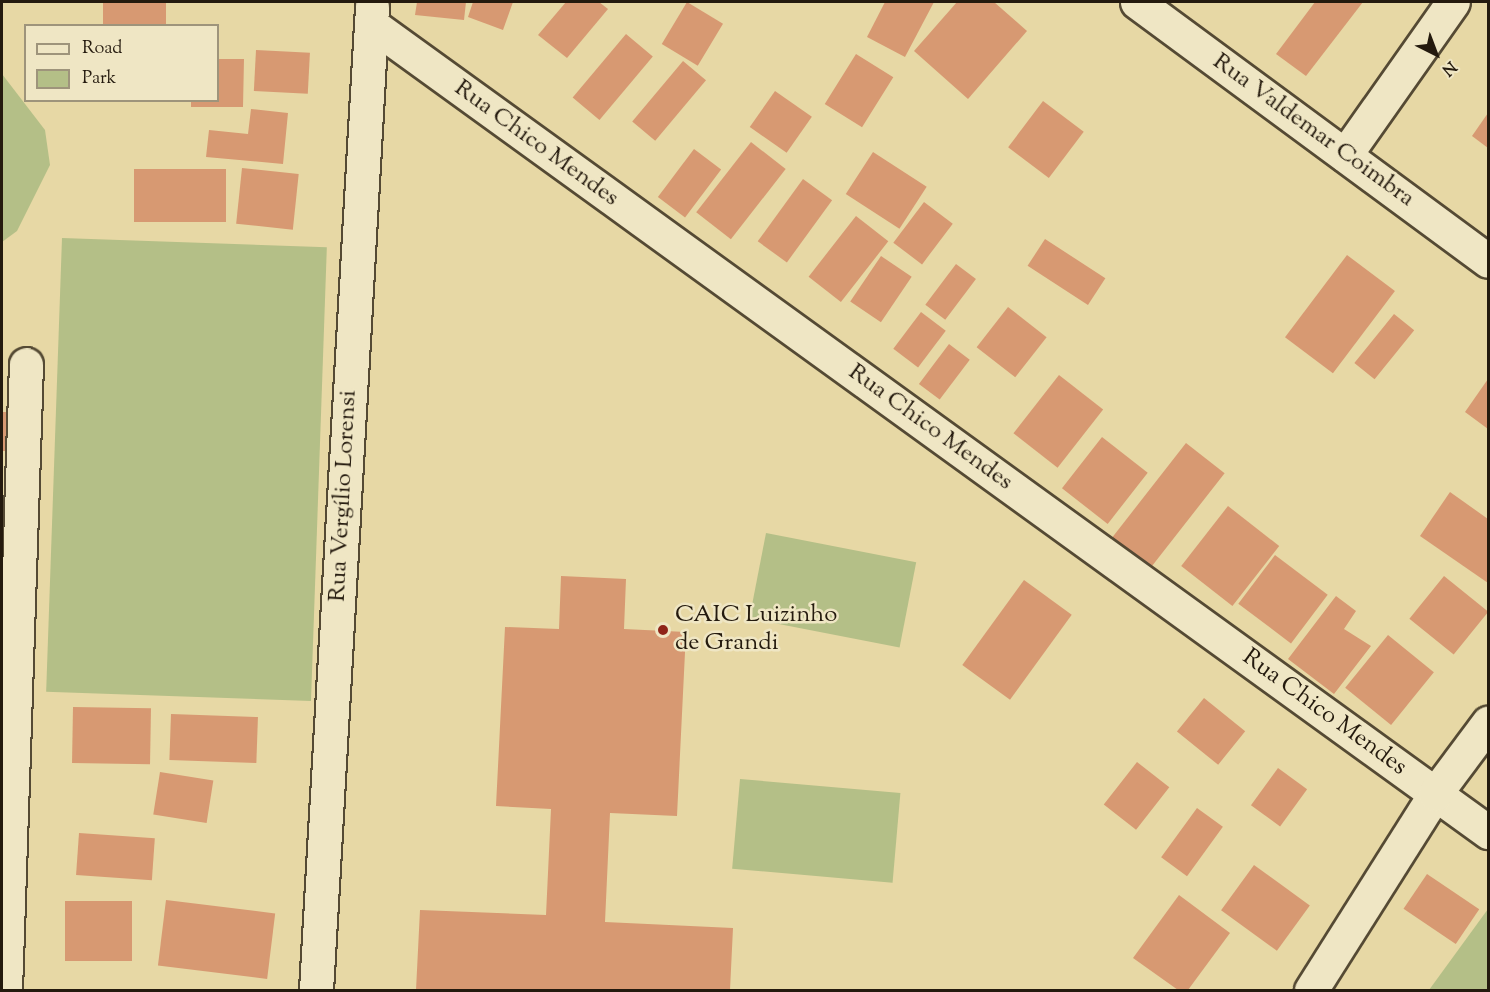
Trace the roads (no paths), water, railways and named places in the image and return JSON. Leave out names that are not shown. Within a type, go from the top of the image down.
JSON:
[{"type":"street","name":"Rua Valdemar Coimbra","points":[[1137,2],[1488,261]]},
{"type":"street","points":[[1346,155],[1453,2]]},
{"type":"street","name":"Rua Chico Mendes","points":[[371,13],[1488,832]]},
{"type":"street","name":"Rua Vergílio Lorensi","points":[[316,990],[371,13]]},
{"type":"street","points":[[5,990],[7,777],[26,364]]},
{"type":"street","points":[[1311,990],[1435,794],[1488,723]]},
{"type":"place","name":"CAIC Luizinho de Grandi","points":[[663,630]]}]
